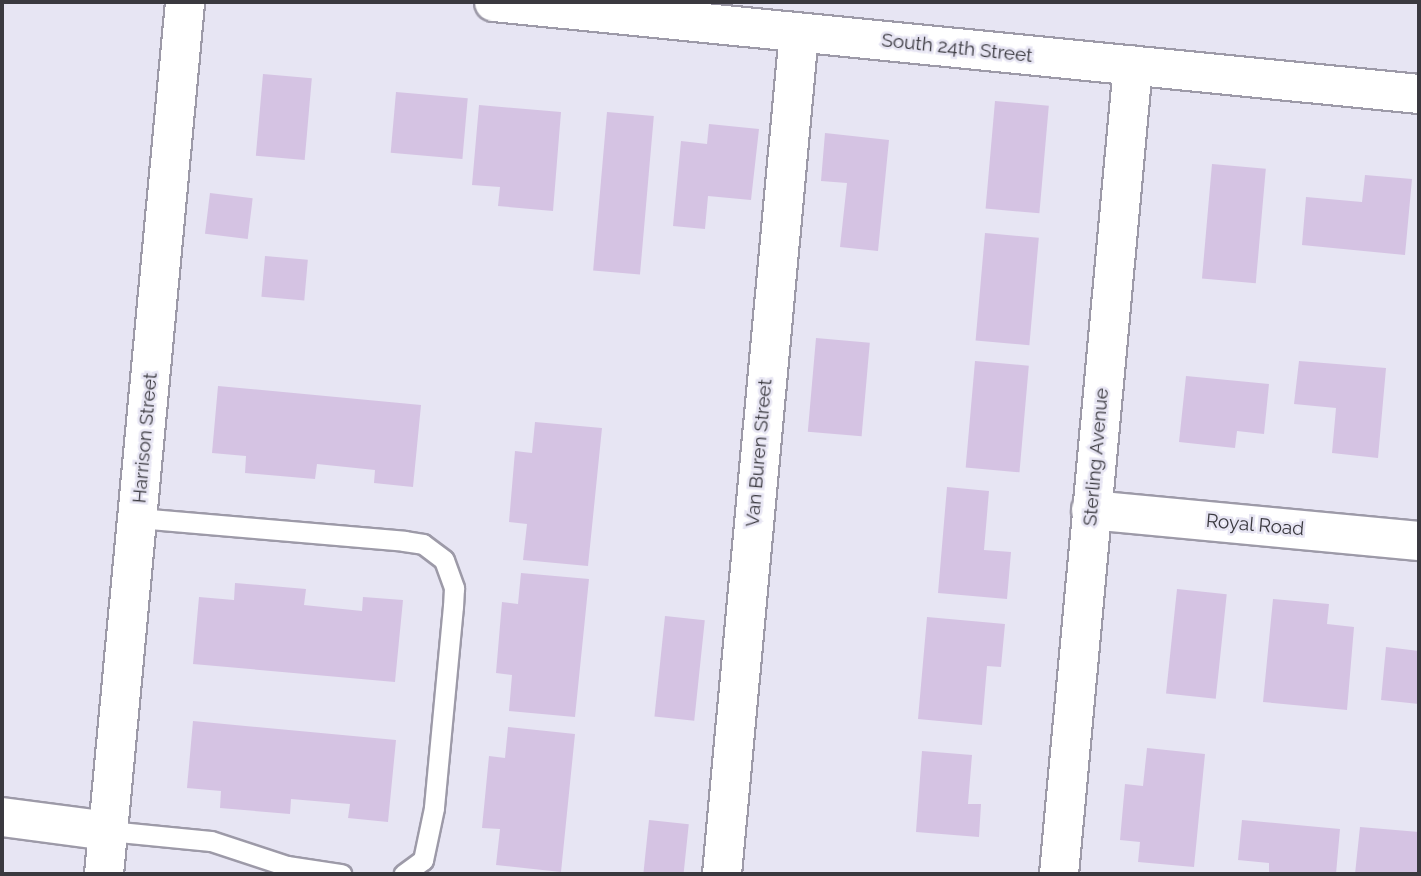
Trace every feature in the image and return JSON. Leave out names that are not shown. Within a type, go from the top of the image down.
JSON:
[{"type":"street","name":"Harrison Street","points":[[104,874],[185,2]]},
{"type":"street","name":"South 24th Street","points":[[494,2],[725,14],[799,33],[1419,93]]},
{"type":"street","name":"Van Buren Street","points":[[722,874],[799,33]]},
{"type":"street","name":"Sterling Avenue","points":[[1059,861],[1133,65]]},
{"type":"street","name":"Royal Road","points":[[1091,510],[1419,541]]},
{"type":"street","points":[[2,817],[109,831]]},
{"type":"lane","points":[[138,518],[404,541],[433,549],[444,560],[454,588],[434,808],[423,860],[404,874]]},
{"type":"lane","points":[[109,831],[212,841],[287,866],[341,874]]},
{"type":"building","points":[[263,74],[312,78],[305,160],[256,156]]},
{"type":"building","points":[[396,92],[468,98],[462,159],[391,153]]},
{"type":"building","points":[[995,101],[1049,106],[1039,213],[986,209]]},
{"type":"building","points":[[479,105],[561,112],[553,211],[498,206],[500,187],[472,185]]},
{"type":"building","points":[[607,112],[654,116],[640,274],[593,270]]},
{"type":"building","points":[[709,124],[759,129],[751,200],[708,196],[705,229],[673,226],[681,141],[707,144]]},
{"type":"building","points":[[825,133],[889,140],[878,251],[840,247],[847,183],[821,181]]},
{"type":"building","points":[[1212,164],[1266,169],[1256,283],[1202,279]]},
{"type":"building","points":[[1365,175],[1412,179],[1405,255],[1302,245],[1306,197],[1362,202]]},
{"type":"building","points":[[210,193],[253,198],[248,239],[205,234]]},
{"type":"building","points":[[985,233],[1039,238],[1029,345],[976,341]]},
{"type":"building","points":[[265,256],[308,260],[304,301],[261,297]]},
{"type":"building","points":[[816,338],[870,343],[862,436],[808,432]]},
{"type":"building","points":[[975,361],[1029,366],[1019,472],[966,468]]},
{"type":"building","points":[[1299,361],[1386,368],[1378,458],[1332,453],[1336,408],[1294,404]]},
{"type":"building","points":[[1186,376],[1269,384],[1264,434],[1237,431],[1235,448],[1179,442]]},
{"type":"building","points":[[218,386],[421,405],[413,487],[374,483],[375,470],[317,464],[315,479],[245,473],[246,456],[212,453]]},
{"type":"building","points":[[535,422],[602,428],[588,566],[523,560],[527,524],[509,522],[515,451],[532,453]]},
{"type":"building","points":[[947,487],[989,491],[984,550],[1011,552],[1007,599],[938,593]]},
{"type":"building","points":[[521,573],[589,579],[575,717],[509,711],[512,675],[496,673],[502,602],[518,604]]},
{"type":"building","points":[[235,583],[306,589],[304,605],[362,611],[363,597],[403,600],[395,682],[193,664],[199,597],[234,600]]},
{"type":"building","points":[[1177,589],[1227,594],[1216,699],[1166,693]]},
{"type":"building","points":[[1273,599],[1329,604],[1327,624],[1354,627],[1347,710],[1263,702]]},
{"type":"building","points":[[665,616],[705,620],[694,721],[654,716]]},
{"type":"building","points":[[927,617],[1005,624],[1001,667],[987,666],[982,725],[918,719]]},
{"type":"building","points":[[1386,647],[1419,651],[1419,704],[1381,700]]},
{"type":"building","points":[[193,721],[396,740],[388,822],[348,818],[350,804],[291,799],[290,814],[220,808],[221,791],[187,788]]},
{"type":"building","points":[[508,727],[575,734],[561,872],[496,865],[500,829],[482,828],[489,756],[505,758]]},
{"type":"building","points":[[1147,748],[1205,754],[1194,867],[1138,862],[1140,842],[1120,840],[1125,784],[1143,786]]},
{"type":"building","points":[[922,751],[972,755],[968,804],[981,804],[979,837],[916,832]]},
{"type":"building","points":[[649,820],[689,824],[684,874],[643,874]]},
{"type":"building","points":[[1242,820],[1340,829],[1336,874],[1269,872],[1269,863],[1238,860]]},
{"type":"building","points":[[1360,827],[1419,832],[1419,874],[1355,874]]}]
